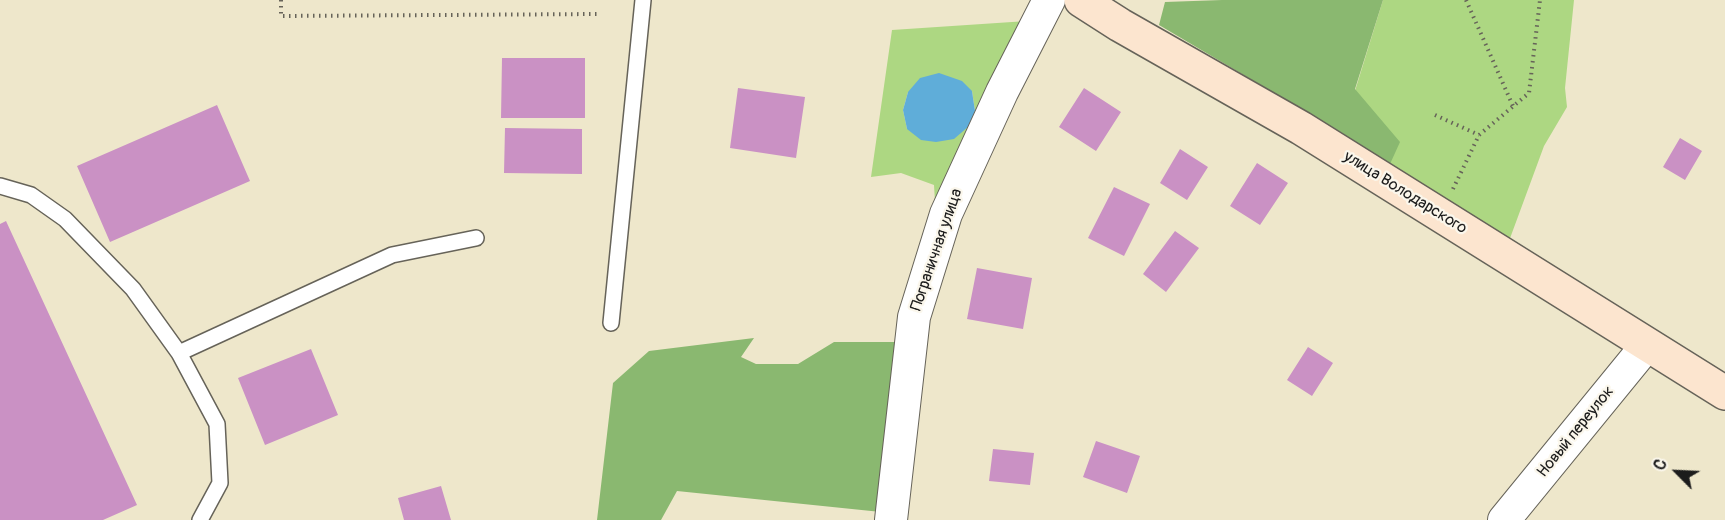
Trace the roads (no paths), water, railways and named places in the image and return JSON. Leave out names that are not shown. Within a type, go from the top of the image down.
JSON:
[{"type":"street","name":"Пограничная улица","points":[[891,520],[914,317],[946,214],[1002,92],[1049,0]]},
{"type":"street","name":"улица Володарского","points":[[1081,0],[1120,25],[1301,128],[1725,393]]},
{"type":"street","name":"Новый переулок","points":[[1504,520],[1647,345]]},
{"type":"lane","points":[[611,324],[643,0]]},
{"type":"lane","points":[[0,186],[31,195],[65,219],[133,289],[179,353],[217,424],[220,483],[200,520]]},
{"type":"lane","points":[[179,353],[392,255],[476,238]]},
{"type":"water","points":[[939,73],[962,81],[972,91],[975,111],[969,126],[954,139],[936,142],[921,140],[907,129],[903,110],[908,92],[920,78]]}]
